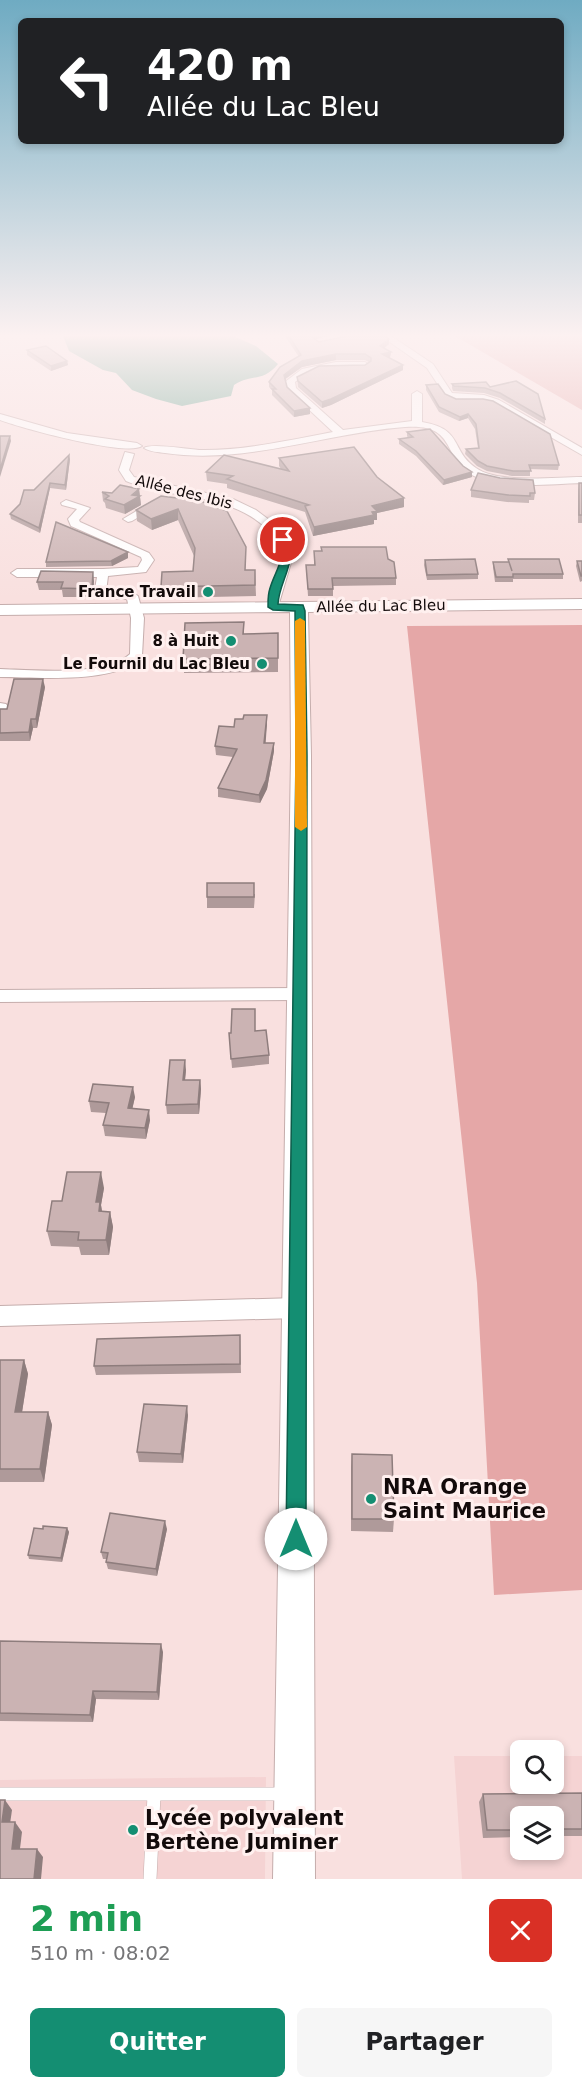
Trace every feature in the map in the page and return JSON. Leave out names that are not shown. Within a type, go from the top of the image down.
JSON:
[{"type":"street","points":[[18,424],[109,443],[137,453],[234,453],[340,433],[417,424],[445,432],[467,467],[478,475],[503,479],[582,480]]},
{"type":"street","points":[[330,424],[340,433]]},
{"type":"street","points":[[533,424],[582,452]]},
{"type":"street","name":"Allée des Ibis","points":[[137,453],[124,473],[130,479],[141,484],[180,490],[240,506],[255,514],[278,533],[287,549],[287,557],[274,591],[273,607]]},
{"type":"street","points":[[128,519],[180,490]]},
{"type":"street","points":[[17,573],[103,573],[142,570],[148,560],[145,555],[75,524],[73,519],[85,508],[66,502]]},
{"type":"street","points":[[0,673],[98,671],[121,667],[136,656],[138,609],[132,596],[100,595],[103,573]]},
{"type":"street","name":"Allée du Lac Bleu","points":[[0,610],[582,604]]},
{"type":"street","points":[[294,1879],[302,756],[299,607]]},
{"type":"street","points":[[0,996],[300,994]]},
{"type":"street","points":[[0,1316],[297,1308]]},
{"type":"lane","points":[[0,1794],[295,1794]]},
{"type":"lane","points":[[150,1879],[154,1795]]},
{"type":"shaded area","points":[[582,625],[582,1590],[494,1595],[477,1283],[407,626]]},
{"type":"shaded area","points":[[454,1756],[510,1756],[510,1794],[564,1794],[564,1756],[582,1756],[582,1879],[462,1879]]},
{"type":"shaded area","name":"Lycée polyvalent Bertène Juminer","points":[[266,1777],[265,1879],[0,1879],[0,1780]]},
{"type":"building","points":[[476,424],[532,424],[550,434],[559,465],[529,465],[531,471],[513,471],[487,466],[466,449],[479,448]]},
{"type":"building","points":[[430,429],[463,466],[472,472],[444,480],[416,451],[399,439],[413,437],[407,432]]},
{"type":"building","points":[[0,436],[10,436],[0,470]]},
{"type":"building","points":[[354,447],[377,477],[404,498],[372,506],[377,511],[372,512],[374,515],[314,527],[305,506],[309,505],[227,479],[233,476],[206,472],[224,455],[289,471],[279,458]]},
{"type":"building","points":[[69,455],[65,485],[50,483],[39,528],[10,514],[20,504],[24,490],[34,490]]},
{"type":"building","points":[[478,473],[500,478],[533,480],[535,493],[530,493],[530,496],[508,495],[471,490]]},
{"type":"building","points":[[579,483],[582,483],[582,515],[579,515]]},
{"type":"building","points":[[120,485],[139,489],[132,495],[140,496],[124,505],[105,499],[109,496],[102,492],[112,493]]},
{"type":"building","points":[[161,496],[185,499],[190,497],[227,511],[246,547],[245,570],[255,570],[255,585],[161,587],[162,572],[193,571],[195,548],[178,509],[151,519],[136,510]]},
{"type":"building","points":[[56,522],[128,552],[111,561],[46,562]]},
{"type":"building","points":[[321,547],[386,547],[388,559],[394,562],[396,578],[332,578],[333,589],[308,589],[306,565],[315,565],[314,551],[322,551]]},
{"type":"building","points":[[475,559],[478,574],[427,575],[425,560]]},
{"type":"building","points":[[508,559],[559,559],[563,574],[513,574],[513,577],[496,577],[493,562],[509,562]]},
{"type":"building","points":[[577,561],[582,561],[582,576],[581,576]]},
{"type":"building","points":[[41,571],[93,572],[92,589],[61,588],[63,582],[37,582]]},
{"type":"building","points":[[244,622],[243,634],[278,633],[278,658],[183,659],[185,623]]},
{"type":"building","points":[[14,679],[43,679],[36,719],[31,719],[29,732],[0,733],[0,709],[7,709]]},
{"type":"building","points":[[244,715],[267,715],[264,743],[274,743],[266,780],[259,795],[218,788],[237,749],[215,746],[219,726],[234,727],[235,719],[243,719]]},
{"type":"building","points":[[207,883],[254,883],[254,897],[207,897]]},
{"type":"building","points":[[232,1009],[255,1009],[255,1031],[266,1030],[269,1055],[231,1059],[229,1033],[231,1033]]},
{"type":"building","points":[[170,1060],[185,1060],[183,1080],[200,1080],[198,1104],[166,1105]]},
{"type":"building","points":[[93,1084],[133,1087],[128,1108],[149,1110],[145,1128],[103,1125],[109,1103],[89,1101]]},
{"type":"building","points":[[67,1172],[101,1172],[96,1202],[100,1202],[99,1211],[110,1212],[106,1240],[78,1240],[79,1232],[47,1231],[52,1201],[62,1201]]},
{"type":"building","points":[[240,1335],[240,1364],[94,1366],[97,1339]]},
{"type":"building","points":[[0,1360],[24,1360],[15,1412],[48,1412],[40,1469],[0,1469]]},
{"type":"building","points":[[144,1404],[187,1406],[181,1454],[137,1452]]},
{"type":"building","name":"NRA Orange Saint Maurice","points":[[352,1454],[392,1455],[394,1519],[352,1519]]},
{"type":"building","points":[[110,1513],[165,1521],[156,1569],[106,1562],[108,1553],[101,1552]]},
{"type":"building","points":[[43,1526],[67,1528],[61,1558],[28,1555],[34,1528],[43,1529]]},
{"type":"building","points":[[0,1641],[161,1644],[157,1692],[93,1691],[90,1715],[0,1713]]},
{"type":"building","points":[[582,1793],[582,1829],[564,1829],[564,1806],[510,1806],[510,1830],[487,1830],[483,1794]]},
{"type":"building","points":[[0,1800],[5,1800],[2,1822],[15,1822],[12,1849],[37,1849],[34,1879],[0,1879]]},
{"type":"slow traffic","points":[[300,621],[301,827]]},
{"type":"place","name":"France Travail","points":[[208,592]]},
{"type":"place","name":"8 à Huit","points":[[231,641]]},
{"type":"place","name":"Le Fournil du Lac Bleu","points":[[262,664]]},
{"type":"place","name":"NRA Orange Saint Maurice","points":[[371,1499]]},
{"type":"place","name":"Lycée polyvalent Bertène Juminer","points":[[133,1830]]},
{"type":"route","points":[[283,540],[287,549],[287,557],[274,591],[273,607],[299,607],[300,611],[302,756],[296,1539]]}]
